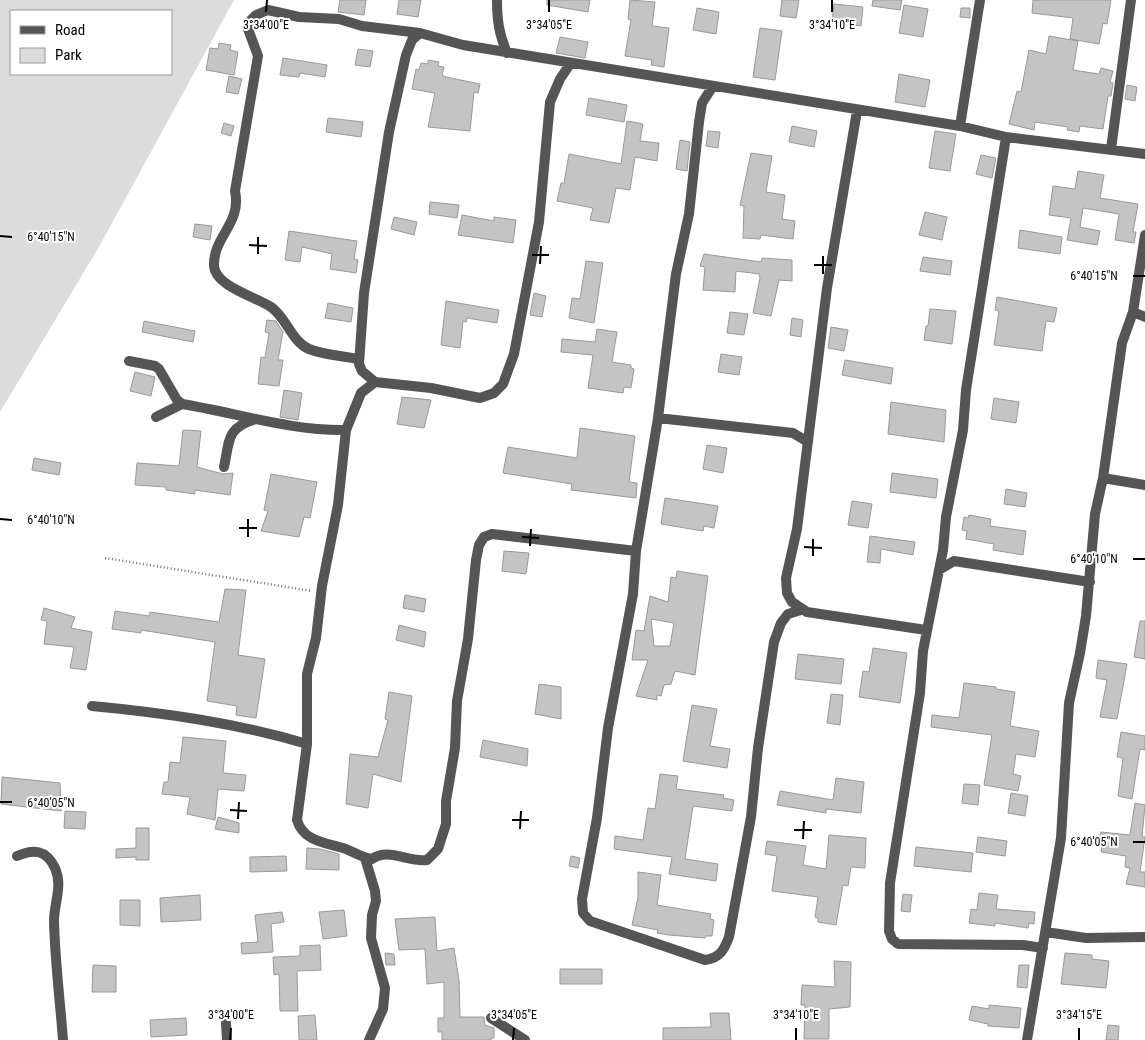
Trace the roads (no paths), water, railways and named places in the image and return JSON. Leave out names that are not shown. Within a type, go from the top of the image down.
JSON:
[{"type":"street","points":[[497,0],[498,27],[507,53]]},
{"type":"street","points":[[960,126],[980,0]]},
{"type":"street","points":[[1111,149],[1131,0]]},
{"type":"street","points":[[358,359],[309,349],[301,344],[272,307],[238,291],[221,279],[214,271],[214,253],[236,210],[235,191],[258,56],[248,29],[251,20],[256,15],[268,10],[299,17],[339,19],[362,26],[420,32],[463,45],[507,53],[857,111],[960,126],[1006,137],[1145,154]]},
{"type":"street","points":[[420,32],[412,40],[406,55],[376,204],[358,359],[362,371],[375,382],[431,388],[480,398],[494,393],[503,384],[514,354],[539,222],[550,102],[560,79],[570,64]]},
{"type":"street","points":[[714,86],[702,104],[689,214],[676,274],[658,418],[636,551],[633,594],[608,728],[598,818],[582,899],[582,913],[590,921],[610,930],[705,960],[714,959],[723,951],[728,937],[751,817],[758,748],[774,642],[781,623],[788,614],[801,610],[926,630]]},
{"type":"street","points":[[801,610],[792,602],[787,593],[786,578],[797,529],[827,288],[857,111]]},
{"type":"street","points":[[1006,137],[940,570],[926,630],[920,693],[890,884],[889,930],[892,939],[898,944],[1023,944],[1043,948]]},
{"type":"street","points":[[1027,1040],[1033,991],[1046,932],[1061,838],[1069,703],[1080,653],[1090,582],[1095,514],[1103,478],[1111,408],[1122,343],[1133,312],[1145,235]]},
{"type":"street","points":[[1133,312],[1145,317]]},
{"type":"street","points":[[129,362],[154,366],[159,369],[177,400],[182,404],[323,430],[346,430]]},
{"type":"street","points":[[375,382],[362,393],[346,430],[338,505],[321,593],[316,638],[306,691],[307,744],[298,809],[299,827],[316,840],[372,859],[383,854],[408,860],[427,860],[433,855],[442,838],[455,748],[457,701],[468,639],[476,560],[479,545],[484,537],[492,534],[636,551]]},
{"type":"street","points":[[156,417],[182,404]]},
{"type":"street","points":[[658,418],[793,433],[808,442]]},
{"type":"street","points":[[224,466],[232,431],[241,423],[256,419]]},
{"type":"street","points":[[1103,478],[1145,485]]},
{"type":"street","points":[[943,550],[954,561],[1090,582]]},
{"type":"street","points":[[940,570],[954,561]]},
{"type":"street","points":[[92,706],[202,718],[266,732],[307,744]]},
{"type":"street","points":[[17,856],[30,850],[41,853],[54,868],[58,883],[54,923],[58,997],[63,1040]]},
{"type":"street","points":[[365,858],[376,901],[372,915],[371,938],[385,988],[382,1008],[369,1040]]},
{"type":"street","points":[[1046,932],[1086,938],[1145,937]]},
{"type":"street","points":[[491,1018],[525,1040]]},
{"type":"street","points":[[226,1023],[227,1040]]}]
